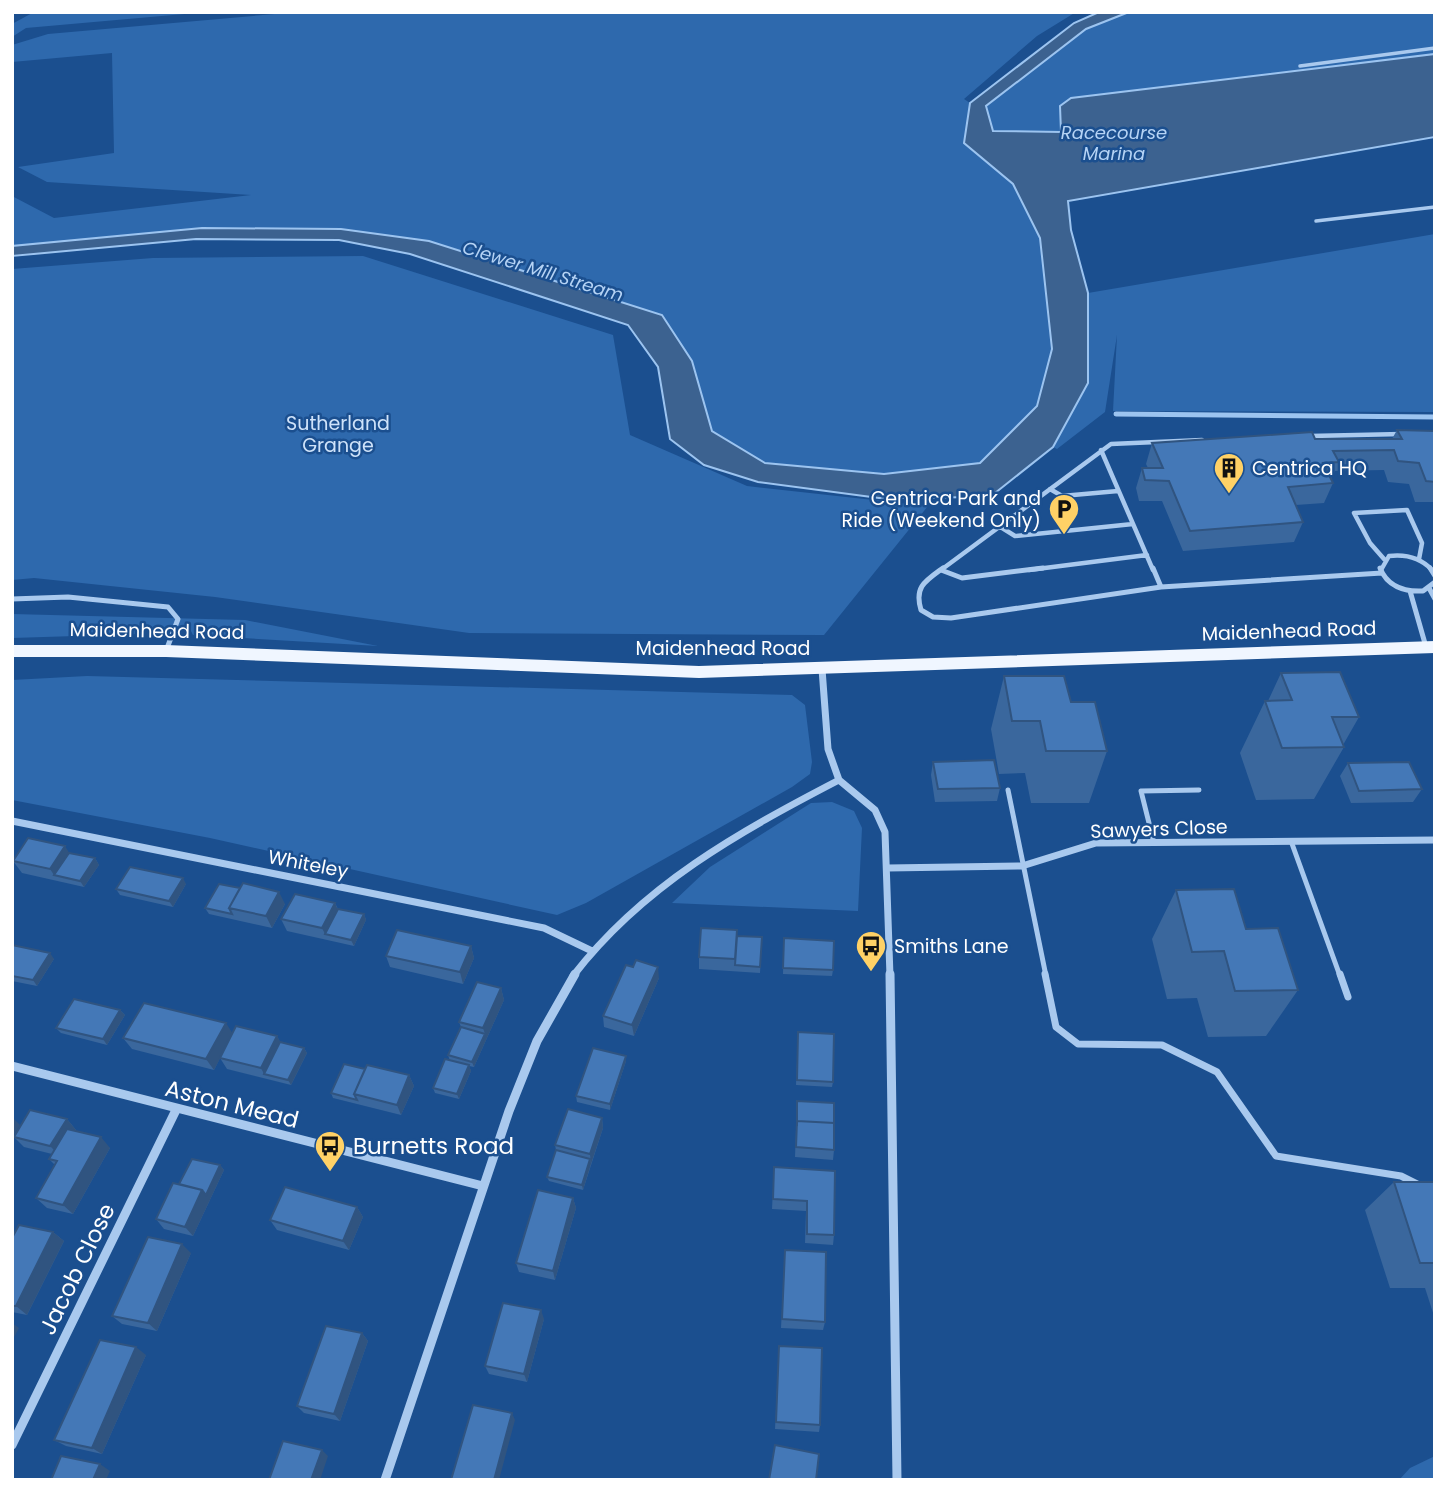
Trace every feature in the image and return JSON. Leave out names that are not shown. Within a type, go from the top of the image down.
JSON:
[{"type":"main road","name":"Maidenhead Road","points":[[12,651],[166,651],[685,671],[822,669],[1431,647]]},
{"type":"street","points":[[822,669],[828,748],[839,780],[875,810],[885,832],[888,868],[897,1480]]},
{"type":"street","points":[[385,1480],[519,1086],[558,1002],[592,951],[645,898],[733,834],[839,780]]},
{"type":"street","name":"Whiteley","points":[[12,821],[544,928],[592,951]]},
{"type":"street","name":"Sawyers Close","points":[[888,868],[1023,866],[1096,843],[1435,840]]},
{"type":"street","name":"Aston Mead","points":[[12,1066],[176,1110],[483,1186]]},
{"type":"street","name":"Jacob Close","points":[[12,1445],[176,1110]]},
{"type":"lane","points":[[1300,66],[1435,48]]},
{"type":"lane","points":[[1316,222],[1435,207]]},
{"type":"lane","points":[[1307,436],[1408,434]]},
{"type":"lane","points":[[1216,439],[1111,444],[920,585],[917,596],[921,610],[933,617],[951,618],[1161,587],[1381,573]]},
{"type":"lane","points":[[1101,450],[1161,587]]},
{"type":"lane","points":[[1050,488],[1062,496],[1118,491]]},
{"type":"lane","points":[[1384,559],[1370,543],[1354,513],[1407,510],[1422,543],[1419,559]]},
{"type":"lane","points":[[999,526],[1015,536],[1133,524]]},
{"type":"lane","points":[[941,569],[962,578],[1147,555]]},
{"type":"lane","points":[[1434,573],[1419,559],[1396,555],[1384,559],[1380,568],[1381,573],[1395,586],[1410,591],[1429,588],[1435,582]]},
{"type":"lane","points":[[1429,588],[1435,599]]},
{"type":"lane","points":[[1410,591],[1431,647]]},
{"type":"lane","points":[[12,599],[68,597],[168,607],[178,619],[166,651]]},
{"type":"lane","points":[[1008,790],[1056,1027],[1077,1044],[1162,1045],[1217,1072],[1276,1156],[1401,1176],[1423,1186]]},
{"type":"lane","points":[[1154,843],[1141,790],[1199,790]]},
{"type":"lane","points":[[1291,841],[1348,997]]},
{"type":"green space","points":[[34,12],[207,12],[26,28],[12,37],[12,24]]},
{"type":"green space","points":[[298,12],[1076,12],[1037,36],[964,99],[970,103],[964,143],[1013,184],[1040,238],[1052,349],[1037,406],[980,463],[884,474],[765,463],[712,431],[692,361],[662,315],[429,242],[341,229],[202,228],[12,246],[12,196],[54,218],[251,195],[47,182],[18,167],[114,153],[112,53],[12,62],[12,45],[48,34]]},
{"type":"green space","points":[[1129,12],[1435,12],[1435,54],[1071,98],[1060,107],[1062,133],[993,131],[986,106],[1086,29]]},
{"type":"green space","points":[[1435,234],[1435,412],[1113,411],[1117,335],[1105,412],[1057,449],[1053,447],[1088,383],[1088,293]]},
{"type":"green space","name":"Sutherland Grange","points":[[363,256],[613,335],[630,435],[747,486],[928,506],[824,635],[469,633],[215,597],[34,578],[12,580],[12,269],[153,258]]},
{"type":"green space","points":[[12,614],[245,620],[378,646],[193,635],[190,629],[142,629],[140,634],[12,638]]},
{"type":"green space","points":[[87,676],[792,695],[805,705],[812,762],[810,774],[792,787],[586,903],[557,915],[210,838],[12,800],[12,680]]},
{"type":"green space","points":[[832,802],[854,811],[862,828],[858,911],[672,903],[710,867],[811,803]]},
{"type":"green space","points":[[1435,1456],[1435,1480],[1399,1480],[1410,1468]]},
{"type":"water","name":"Racecourse Marina","points":[[1099,12],[1129,12],[1086,29],[986,106],[993,131],[1061,132],[1060,106],[1071,98],[1435,54],[1435,137],[1068,201],[1071,230],[1088,293],[1088,383],[1053,447],[990,497],[879,498],[758,482],[704,465],[670,439],[658,367],[628,325],[410,254],[339,240],[196,239],[12,256],[12,246],[202,228],[341,229],[429,241],[662,315],[692,361],[712,431],[765,463],[884,474],[980,463],[1037,406],[1052,349],[1040,238],[1013,184],[964,143],[970,103],[1074,23]]},
{"type":"building","name":"Centrica HQ","points":[[1397,430],[1435,431],[1435,482],[1426,481],[1419,463],[1398,461],[1394,450],[1333,451],[1339,462],[1323,463],[1333,483],[1288,487],[1303,522],[1190,531],[1169,481],[1145,480],[1142,468],[1163,468],[1152,443],[1312,432],[1315,439],[1402,439]]},
{"type":"building","points":[[1340,672],[1359,717],[1332,717],[1344,747],[1282,748],[1265,701],[1292,700],[1281,673]]},
{"type":"building","points":[[1004,676],[1064,676],[1071,702],[1095,702],[1107,751],[1046,751],[1040,721],[1012,721]]},
{"type":"building","points":[[994,760],[1000,788],[938,789],[933,762]]},
{"type":"building","points":[[1409,762],[1422,789],[1359,791],[1348,763]]},
{"type":"building","points":[[28,838],[65,846],[50,869],[13,861]]},
{"type":"building","points":[[69,853],[95,858],[80,881],[54,875]]},
{"type":"building","points":[[130,867],[183,878],[169,901],[116,889]]},
{"type":"building","points":[[243,883],[279,892],[266,916],[229,908]]},
{"type":"building","points":[[219,884],[240,888],[229,908],[232,914],[205,908]]},
{"type":"building","points":[[1234,889],[1246,929],[1278,928],[1298,990],[1235,991],[1224,951],[1192,952],[1176,890]]},
{"type":"building","points":[[295,894],[335,903],[322,928],[281,919]]},
{"type":"building","points":[[338,909],[364,914],[351,940],[325,934]]},
{"type":"building","points":[[701,928],[737,930],[735,959],[699,957]]},
{"type":"building","points":[[397,930],[471,946],[460,972],[386,956]]},
{"type":"building","points":[[737,936],[762,937],[760,967],[735,965]]},
{"type":"building","points":[[784,938],[834,941],[833,970],[783,968]]},
{"type":"building","points":[[12,945],[50,953],[33,980],[12,976]]},
{"type":"building","points":[[636,960],[658,967],[632,1025],[603,1016],[626,965],[633,967]]},
{"type":"building","points":[[477,982],[501,988],[483,1028],[459,1022]]},
{"type":"building","points":[[74,999],[120,1010],[103,1039],[56,1028]]},
{"type":"building","points":[[144,1003],[226,1023],[206,1059],[123,1038]]},
{"type":"building","points":[[236,1026],[277,1036],[261,1068],[220,1058]]},
{"type":"building","points":[[461,1027],[485,1034],[472,1062],[448,1055]]},
{"type":"building","points":[[798,1032],[834,1034],[833,1082],[797,1080]]},
{"type":"building","points":[[280,1042],[304,1048],[288,1080],[264,1074]]},
{"type":"building","points":[[593,1048],[626,1056],[610,1104],[576,1096]]},
{"type":"building","points":[[445,1059],[469,1065],[457,1094],[433,1088]]},
{"type":"building","points":[[344,1064],[365,1069],[354,1094],[357,1100],[331,1093]]},
{"type":"building","points":[[367,1065],[409,1075],[397,1105],[354,1094]]},
{"type":"building","points":[[797,1101],[834,1103],[834,1123],[797,1121]]},
{"type":"building","points":[[568,1109],[602,1118],[590,1154],[555,1145]]},
{"type":"building","points":[[30,1110],[67,1119],[50,1146],[14,1137]]},
{"type":"building","points":[[797,1121],[834,1123],[834,1150],[796,1147]]},
{"type":"building","points":[[67,1129],[101,1137],[63,1205],[36,1198],[57,1161],[49,1159]]},
{"type":"building","points":[[556,1150],[590,1159],[582,1185],[547,1177]]},
{"type":"building","points":[[192,1159],[220,1165],[206,1195],[202,1190],[179,1184]]},
{"type":"building","points":[[774,1167],[835,1171],[834,1235],[807,1234],[807,1201],[773,1199]]},
{"type":"building","points":[[1394,1182],[1435,1182],[1435,1263],[1420,1263]]},
{"type":"building","points":[[173,1183],[202,1190],[185,1227],[156,1219]]},
{"type":"building","points":[[285,1187],[357,1207],[343,1241],[270,1220]]},
{"type":"building","points":[[538,1190],[573,1198],[553,1271],[516,1263]]},
{"type":"building","points":[[19,1225],[53,1232],[16,1306],[12,1306],[12,1238]]},
{"type":"building","points":[[148,1237],[182,1244],[148,1323],[112,1316]]},
{"type":"building","points":[[785,1250],[826,1252],[825,1322],[782,1319]]},
{"type":"building","points":[[503,1303],[541,1310],[524,1374],[485,1366]]},
{"type":"building","points":[[326,1326],[362,1333],[334,1414],[297,1406]]},
{"type":"building","points":[[100,1340],[136,1347],[92,1448],[54,1440]]},
{"type":"building","points":[[779,1346],[822,1348],[820,1425],[776,1422]]},
{"type":"building","points":[[473,1405],[512,1413],[494,1480],[451,1480]]},
{"type":"building","points":[[283,1441],[322,1450],[311,1480],[269,1480]]},
{"type":"building","points":[[775,1445],[819,1454],[816,1480],[769,1480]]},
{"type":"building","points":[[61,1456],[100,1464],[93,1480],[51,1480]]},
{"type":"waterway","points":[[1116,414],[1435,417]]},
{"type":"place","name":"Centrica HQ","points":[[1229,495]]},
{"type":"place","name":"Centrica Park and Ride (Weekend Only)","points":[[1064,536]]},
{"type":"place","name":"Smiths Lane","points":[[871,973]]},
{"type":"place","name":"Burnetts Road","points":[[330,1173]]},
{"type":"water label","name":"Clewer Mill Stream","points":[[543,271]]}]
